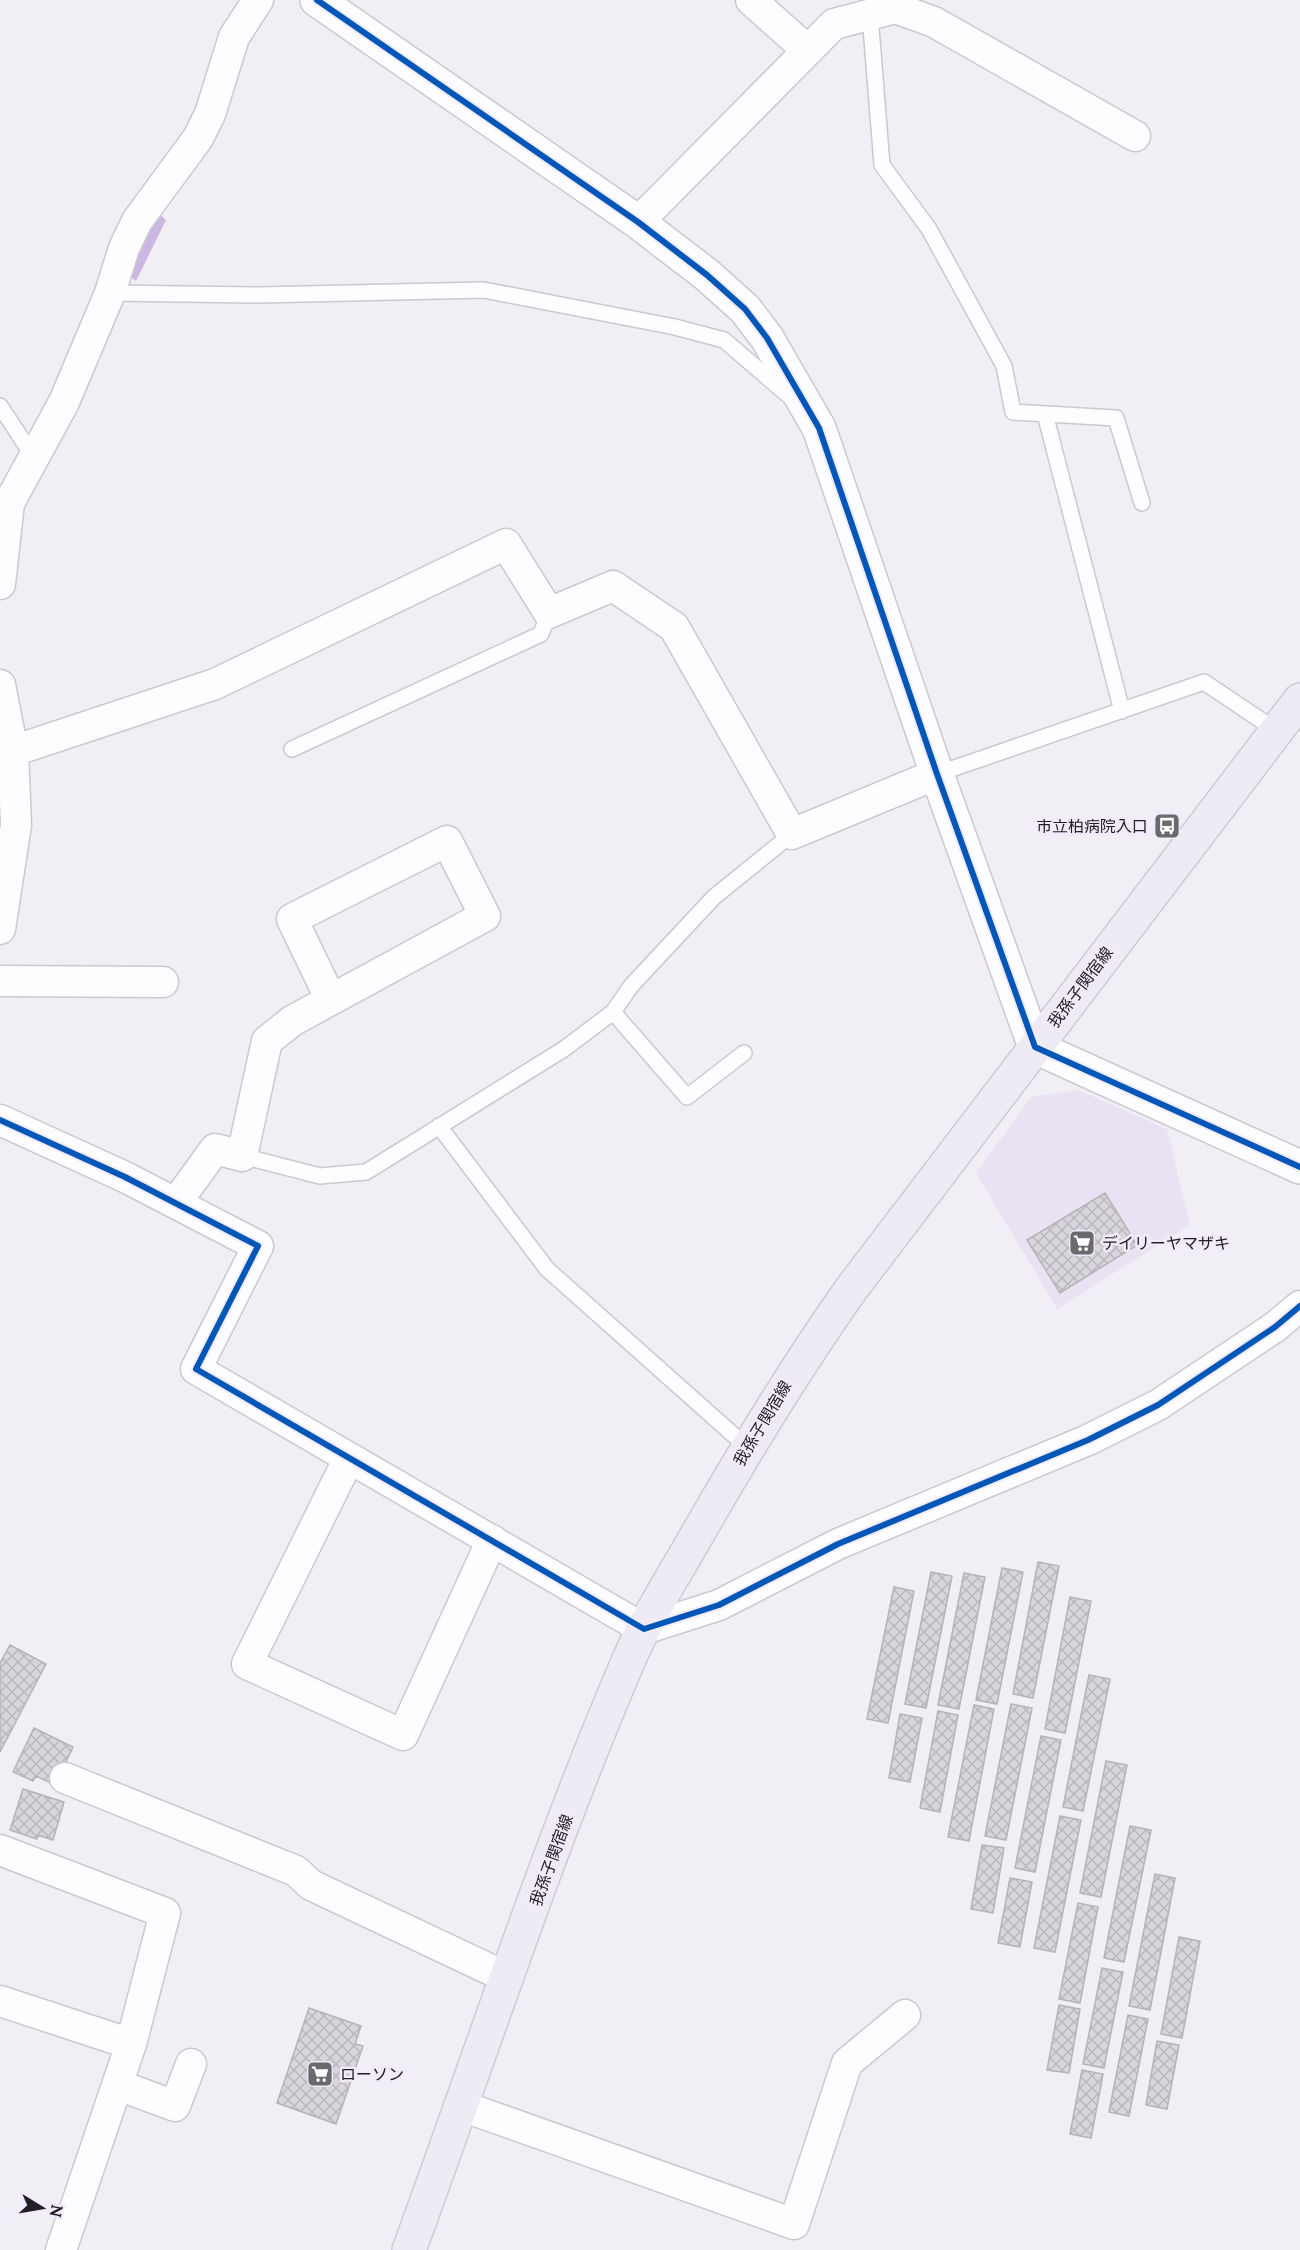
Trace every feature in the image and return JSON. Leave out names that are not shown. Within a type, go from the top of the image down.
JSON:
[{"type":"main road","name":"我孫子関宿線","points":[[409,2250],[553,1851],[627,1663],[747,1447],[795,1369],[852,1288],[1300,700]]},
{"type":"street","points":[[0,584],[4,502],[64,402],[110,293],[124,248],[137,221],[198,138],[210,114],[234,37],[258,0]]},
{"type":"street","points":[[317,0],[639,222],[707,275],[745,309],[767,338],[814,418],[937,774],[1035,1047],[1300,1167]]},
{"type":"street","points":[[751,0],[807,50]]},
{"type":"street","points":[[639,222],[834,24],[887,8],[934,22],[1135,136]]},
{"type":"street","points":[[13,751],[215,684],[506,544],[549,613],[613,586],[675,627],[792,834],[937,774]]},
{"type":"street","points":[[0,685],[13,751],[0,929]]},
{"type":"street","points":[[176,1203],[214,1149],[242,1156],[267,1041],[292,1021],[331,1000],[485,916],[447,841],[292,919],[331,1000]]},
{"type":"street","points":[[0,981],[163,982]]},
{"type":"street","points":[[0,1120],[125,1177],[258,1246],[196,1369],[644,1629],[719,1605],[838,1544],[1088,1440],[1158,1405],[1275,1327],[1300,1306]]},
{"type":"street","points":[[349,1458],[247,1664],[403,1735],[492,1540]]},
{"type":"street","points":[[65,1778],[296,1871],[311,1885],[508,1978]]},
{"type":"street","points":[[0,1850],[165,1913],[132,2044],[61,2250]]},
{"type":"street","points":[[0,2001],[132,2044]]},
{"type":"street","points":[[462,2106],[794,2224],[847,2063],[905,2015]]},
{"type":"street","points":[[118,2085],[175,2106],[191,2064]]},
{"type":"lane","points":[[887,8],[882,165],[929,229],[1004,366],[1013,412],[1116,418],[1142,503]]},
{"type":"lane","points":[[110,293],[259,295],[484,290],[675,327],[724,340],[814,418]]},
{"type":"lane","points":[[0,406],[33,456]]},
{"type":"lane","points":[[1045,414],[1122,711]]},
{"type":"lane","points":[[292,749],[541,634],[549,613]]},
{"type":"lane","points":[[937,774],[1203,682],[1277,731]]},
{"type":"lane","points":[[242,1156],[320,1176],[366,1172],[564,1049],[612,1012],[631,986],[714,897],[792,834]]},
{"type":"lane","points":[[612,1012],[687,1097],[744,1053]]},
{"type":"lane","points":[[440,1126],[547,1269],[747,1447]]},
{"type":"shaded area","points":[[155,210],[166,220],[136,281],[125,272]]},
{"type":"shaded area","points":[[1078,1090],[1167,1129],[1190,1225],[1057,1309],[976,1173],[1031,1097]]},
{"type":"building","name":"デイリーヤマザキ","points":[[1105,1193],[1137,1245],[1060,1293],[1027,1240]]},
{"type":"building","points":[[1038,1562],[1059,1566],[1033,1698],[1013,1694]]},
{"type":"building","points":[[1002,1568],[1023,1572],[997,1704],[976,1700]]},
{"type":"building","points":[[931,1572],[952,1576],[926,1708],[905,1704]]},
{"type":"building","points":[[964,1573],[985,1577],[959,1709],[938,1705]]},
{"type":"building","points":[[894,1587],[914,1591],[888,1723],[867,1719]]},
{"type":"building","points":[[1070,1597],[1091,1601],[1065,1733],[1045,1729]]},
{"type":"building","points":[[10,1645],[46,1664],[0,1752],[0,1663]]},
{"type":"building","points":[[1089,1675],[1110,1679],[1083,1811],[1063,1807]]},
{"type":"building","points":[[1011,1704],[1032,1708],[1006,1840],[985,1836]]},
{"type":"building","points":[[974,1705],[994,1709],[969,1841],[948,1837]]},
{"type":"building","points":[[938,1711],[958,1715],[940,1812],[920,1808]]},
{"type":"building","points":[[900,1714],[922,1718],[910,1782],[889,1778]]},
{"type":"building","points":[[34,1728],[73,1747],[55,1785],[36,1776],[33,1781],[13,1772]]},
{"type":"building","points":[[1041,1736],[1061,1740],[1035,1872],[1015,1868]]},
{"type":"building","points":[[1106,1761],[1127,1765],[1101,1897],[1080,1893]]},
{"type":"building","points":[[23,1789],[64,1802],[53,1840],[38,1835],[37,1839],[10,1830]]},
{"type":"building","points":[[1060,1816],[1081,1820],[1055,1952],[1034,1948]]},
{"type":"building","points":[[1130,1826],[1151,1830],[1124,1962],[1104,1958]]},
{"type":"building","points":[[982,1845],[1004,1848],[993,1913],[971,1909]]},
{"type":"building","points":[[1155,1874],[1175,1878],[1150,2010],[1129,2006]]},
{"type":"building","points":[[1010,1878],[1032,1882],[1020,1947],[998,1943]]},
{"type":"building","points":[[1078,1903],[1098,1907],[1080,2003],[1059,1999]]},
{"type":"building","points":[[1179,1937],[1200,1941],[1182,2038],[1161,2034]]},
{"type":"building","points":[[1102,1968],[1123,1972],[1104,2068],[1083,2064]]},
{"type":"building","points":[[1059,2005],[1080,2009],[1069,2073],[1047,2070]]},
{"type":"building","name":"ローソン","points":[[309,2008],[361,2026],[355,2044],[363,2046],[336,2124],[277,2103]]},
{"type":"building","points":[[1128,2015],[1148,2019],[1129,2116],[1109,2112]]},
{"type":"building","points":[[1157,2041],[1179,2045],[1167,2109],[1146,2105]]},
{"type":"building","points":[[1082,2070],[1103,2074],[1091,2138],[1070,2134]]},
{"type":"cycle path","points":[[317,0],[638,222],[707,275],[745,309],[767,338],[819,428],[937,774],[1035,1047],[1300,1167]]},
{"type":"cycle path","points":[[0,1120],[125,1177],[258,1246],[196,1369],[644,1629],[719,1605],[838,1544],[1088,1440],[1158,1405],[1275,1327],[1300,1306]]},
{"type":"place","name":"市立柏病院入口","points":[[1167,826]]},
{"type":"place","name":"デイリーヤマザキ","points":[[1082,1243]]},
{"type":"place","name":"ローソン","points":[[320,2074]]}]
